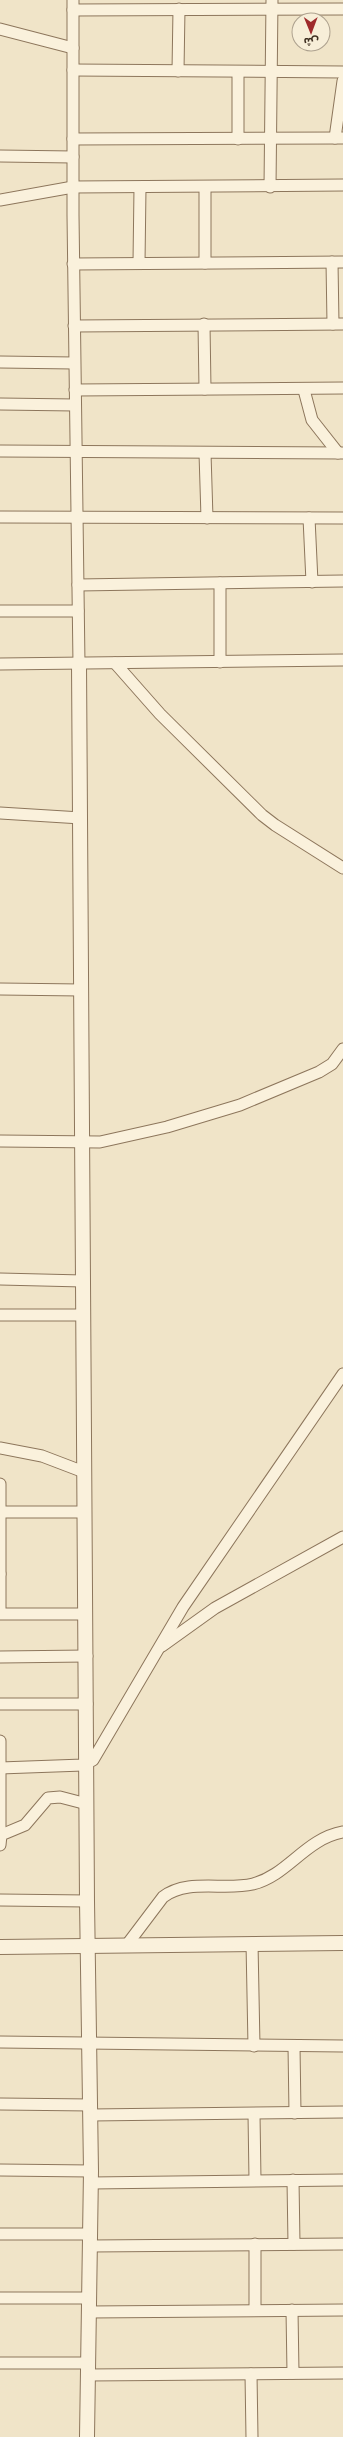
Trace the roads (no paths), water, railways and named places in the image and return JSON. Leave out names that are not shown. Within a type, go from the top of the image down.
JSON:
[{"type":"street","points":[[270,187],[272,4]]},
{"type":"street","points":[[87,2437],[91,2110],[87,1901],[87,1656],[84,1472],[81,818],[73,264],[73,5],[178,9],[272,4],[343,9]]},
{"type":"street","points":[[178,9],[178,71]]},
{"type":"street","points":[[0,29],[73,48]]},
{"type":"street","points":[[73,70],[343,72]]},
{"type":"street","points":[[238,72],[238,139]]},
{"type":"street","points":[[73,139],[339,138],[343,81]]},
{"type":"street","points":[[0,156],[73,157]]},
{"type":"street","points":[[0,200],[73,187],[140,188],[343,185]]},
{"type":"street","points":[[205,187],[205,263]]},
{"type":"street","points":[[139,263],[140,188]]},
{"type":"street","points":[[73,264],[337,262],[338,324],[74,326]]},
{"type":"street","points":[[204,324],[205,389]]},
{"type":"street","points":[[0,362],[74,362]]},
{"type":"street","points":[[75,390],[304,390],[343,388]]},
{"type":"street","points":[[304,390],[312,420],[341,453]]},
{"type":"street","points":[[0,404],[75,405]]},
{"type":"street","points":[[0,451],[341,453]]},
{"type":"street","points":[[205,453],[207,518]]},
{"type":"street","points":[[0,517],[343,518]]},
{"type":"street","points":[[309,518],[312,582]]},
{"type":"street","points":[[78,585],[343,581]]},
{"type":"street","points":[[220,583],[220,662]]},
{"type":"street","points":[[0,611],[78,611]]},
{"type":"street","points":[[0,664],[343,660]]},
{"type":"street","points":[[115,663],[160,714],[262,815],[274,825],[343,868]]},
{"type":"street","points":[[0,813],[81,818]]},
{"type":"street","points":[[0,989],[81,990]]},
{"type":"street","points":[[0,1141],[82,1143],[114,1140],[240,1105],[320,1072],[332,1064],[343,1049]]},
{"type":"street","points":[[0,1279],[83,1281]]},
{"type":"street","points":[[0,1315],[84,1315]]},
{"type":"street","points":[[0,1768],[87,1764],[95,1756],[183,1607],[343,1374]]},
{"type":"street","points":[[0,1448],[36,1455],[84,1472]]},
{"type":"street","points":[[0,1484],[0,1610]]},
{"type":"street","points":[[0,1512],[85,1512]]},
{"type":"street","points":[[160,1648],[215,1608],[343,1537]]},
{"type":"street","points":[[0,1614],[86,1614]]},
{"type":"street","points":[[0,1657],[87,1656]]},
{"type":"street","points":[[0,1704],[87,1704]]},
{"type":"street","points":[[0,1741],[0,1838],[25,1825],[48,1798],[60,1797],[87,1804]]},
{"type":"street","points":[[126,1946],[163,1897],[171,1892],[188,1887],[252,1884],[264,1880],[310,1845],[331,1835],[343,1832]]},
{"type":"street","points":[[0,1900],[87,1901]]},
{"type":"street","points":[[0,1948],[343,1943]]},
{"type":"street","points":[[252,1944],[254,2046]]},
{"type":"street","points":[[0,2042],[343,2046]]},
{"type":"street","points":[[294,2046],[295,2113]]},
{"type":"street","points":[[0,2104],[91,2110],[254,2114],[343,2112]]},
{"type":"street","points":[[254,2114],[255,2180]]},
{"type":"street","points":[[0,2170],[91,2177],[343,2180]]},
{"type":"street","points":[[293,2180],[294,2244]]},
{"type":"street","points":[[0,2234],[90,2240],[255,2244],[343,2244]]},
{"type":"street","points":[[255,2244],[255,2310]]},
{"type":"street","points":[[0,2298],[89,2305],[255,2310],[343,2310]]},
{"type":"street","points":[[292,2310],[293,2373]]},
{"type":"street","points":[[0,2363],[88,2369],[251,2374],[343,2373]]},
{"type":"street","points":[[251,2374],[252,2437]]}]
